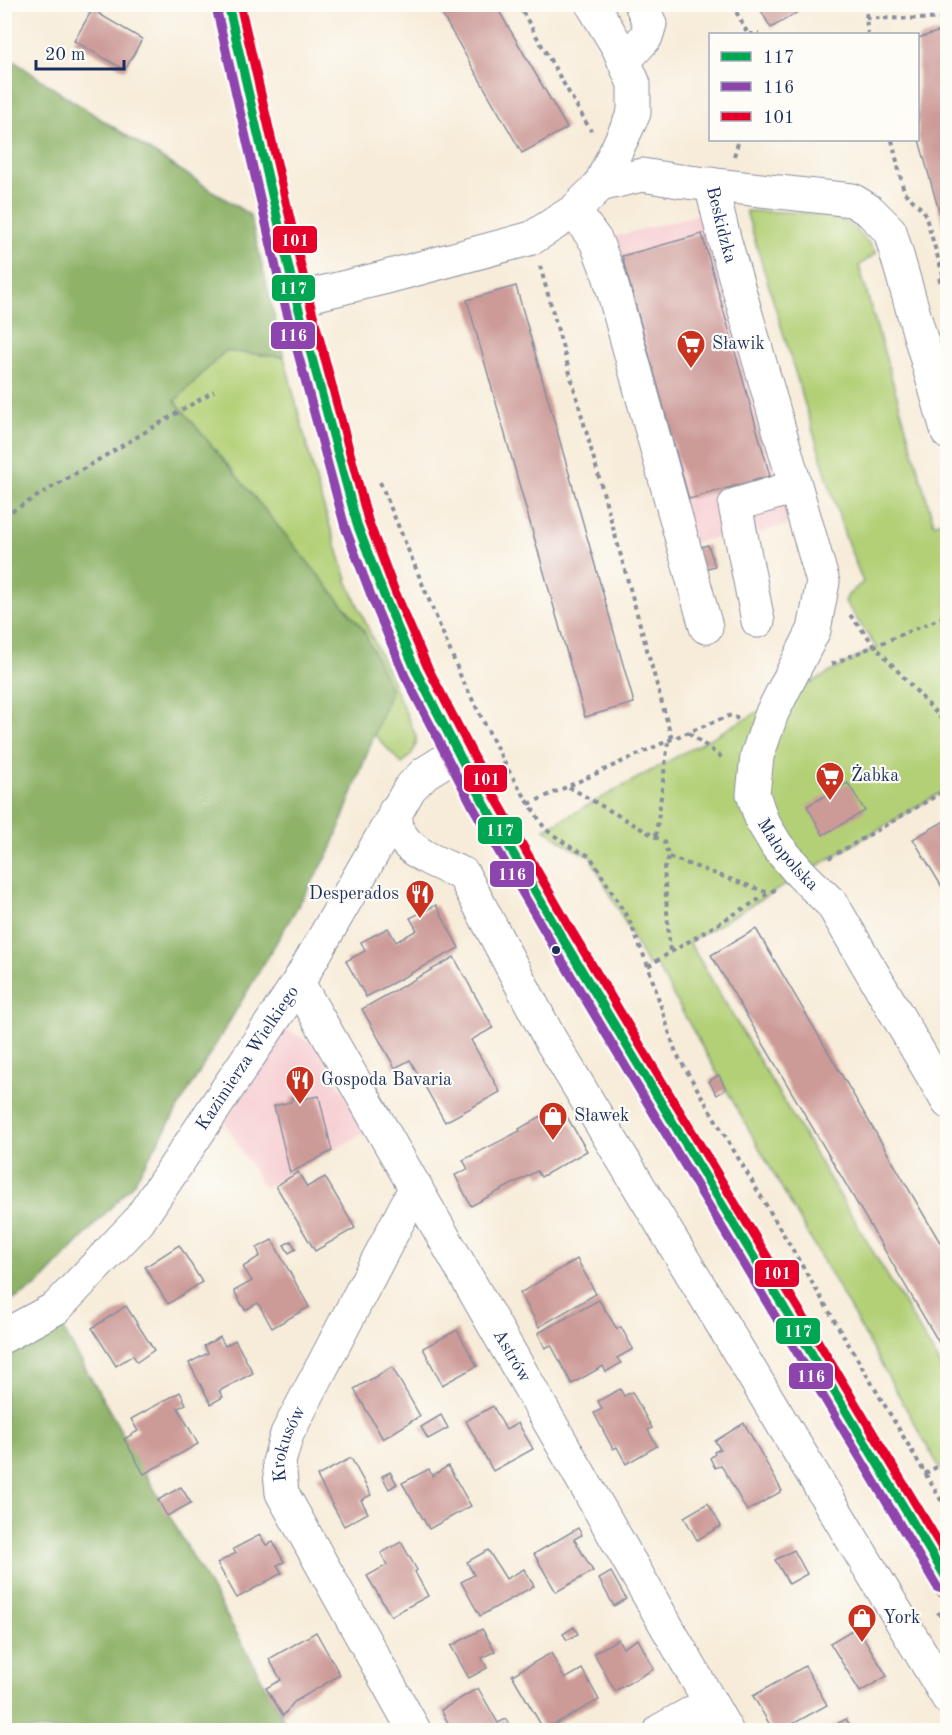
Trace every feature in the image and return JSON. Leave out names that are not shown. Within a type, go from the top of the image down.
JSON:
[{"type":"main road","points":[[228,4],[296,299],[357,524],[383,593],[417,672],[490,813],[609,1017],[948,1582]]},
{"type":"street","points":[[296,299],[532,238],[574,211],[600,185],[634,113],[634,84],[618,47],[592,4]]},
{"type":"street","points":[[624,61],[646,37],[650,24],[641,4]]},
{"type":"street","points":[[600,185],[642,176],[711,184]]},
{"type":"street","name":"Beskidzka","points":[[823,582],[724,238],[711,184],[852,200],[870,211],[890,231],[948,433]]},
{"type":"street","points":[[574,211],[596,241],[609,275],[706,627]]},
{"type":"street","points":[[758,621],[735,505],[795,487]]},
{"type":"street","name":"Małopolska","points":[[823,582],[814,630],[772,713],[757,756],[753,794],[762,820],[777,846],[832,904],[948,1102]]},
{"type":"street","name":"Kazimierza Wielkiego","points":[[4,1336],[56,1308],[138,1222],[298,983],[410,788],[425,772],[457,753]]},
{"type":"street","points":[[395,811],[398,832],[407,844],[437,863],[462,874],[550,1039],[948,1698]]},
{"type":"street","name":"Astrów","points":[[298,983],[718,1717]]},
{"type":"street","name":"Krokusów","points":[[414,1731],[282,1493],[279,1462],[287,1434],[416,1187]]},
{"type":"street","points":[[661,1731],[718,1717]]},
{"type":"path","points":[[518,4],[591,133]]},
{"type":"path","points":[[732,4],[747,33]]},
{"type":"path","points":[[868,4],[866,18],[868,33]]},
{"type":"path","points":[[927,4],[948,19]]},
{"type":"path","points":[[866,18],[948,19]]},
{"type":"path","points":[[892,141],[904,192],[924,211],[932,235],[944,278],[933,283]]},
{"type":"path","points":[[537,255],[670,740],[656,836]]},
{"type":"path","points":[[5,515],[214,391]]},
{"type":"path","points":[[378,475],[462,677],[507,768],[545,828],[572,848],[590,856],[629,920],[648,966],[676,1053],[948,1512]]},
{"type":"path","points":[[823,582],[876,647],[948,726]]},
{"type":"path","points":[[876,647],[948,615]]},
{"type":"path","points":[[529,804],[731,715],[764,736]]},
{"type":"path","points":[[688,733],[755,781]]},
{"type":"path","points":[[569,786],[664,842],[669,857],[664,869],[669,954],[648,966]]},
{"type":"path","points":[[669,857],[769,893]]},
{"type":"path","points":[[925,1474],[948,1460]]},
{"type":"shaded area","points":[[696,215],[706,231],[792,524],[719,543],[717,537],[691,543],[608,254],[613,237]]},
{"type":"shaded area","points":[[281,1026],[317,1047],[366,1132],[264,1188],[224,1121]]},
{"type":"green space","points":[[5,55],[250,215],[284,357],[225,351],[175,401],[363,629],[391,690],[330,852],[133,1184],[37,1286],[5,1305]]},
{"type":"green space","points":[[746,211],[806,213],[839,219],[865,238],[876,253],[859,266],[934,524],[947,519],[947,789],[689,942],[947,1376],[947,1481],[655,963],[648,966],[590,856],[572,848],[545,829],[876,647],[845,602],[848,595],[863,582],[845,536]]},
{"type":"green space","points":[[225,351],[284,357],[319,492],[348,583],[416,736],[415,748],[402,764],[374,734],[391,690],[175,400]]},
{"type":"green space","points":[[60,1324],[245,1648],[289,1730],[5,1730],[5,1357]]},
{"type":"building","points":[[83,4],[105,4],[99,14],[142,39],[125,70],[74,41],[92,10]]},
{"type":"building","points":[[436,4],[495,4],[567,128],[522,153]]},
{"type":"building","points":[[757,4],[811,4],[771,28]]},
{"type":"building","points":[[941,31],[948,55],[947,240],[919,140],[919,38]]},
{"type":"building","points":[[702,234],[770,476],[689,499],[622,256]]},
{"type":"building","points":[[516,286],[634,703],[585,717],[467,300]]},
{"type":"building","points":[[708,545],[715,566],[693,572],[687,551]]},
{"type":"building","points":[[848,783],[865,811],[823,835],[807,806]]},
{"type":"building","points":[[948,819],[948,897],[913,839]]},
{"type":"building","points":[[436,905],[459,948],[366,997],[346,961],[365,951],[361,942],[388,928],[396,942],[417,930],[410,918]]},
{"type":"building","points":[[756,929],[948,1256],[948,1358],[711,955]]},
{"type":"building","points":[[454,957],[493,1028],[471,1040],[500,1092],[445,1122],[410,1060],[395,1068],[362,1009]]},
{"type":"building","points":[[719,1075],[726,1089],[717,1095],[709,1081]]},
{"type":"building","points":[[299,1096],[302,1099],[319,1096],[332,1151],[290,1173],[274,1106],[291,1102],[292,1097]]},
{"type":"building","points":[[560,1105],[587,1151],[541,1177],[537,1171],[471,1206],[455,1175],[468,1169],[463,1160],[520,1131],[519,1129]]},
{"type":"building","points":[[298,1172],[307,1187],[325,1177],[355,1228],[315,1251],[276,1186]]},
{"type":"building","points":[[272,1240],[309,1307],[272,1328],[258,1303],[245,1310],[234,1291],[252,1281],[243,1267],[260,1256],[257,1248]]},
{"type":"building","points":[[291,1241],[296,1249],[289,1253],[284,1245]]},
{"type":"building","points":[[179,1245],[202,1282],[168,1304],[145,1267]]},
{"type":"building","points":[[577,1259],[596,1294],[539,1327],[520,1293]]},
{"type":"building","points":[[599,1300],[617,1329],[621,1327],[633,1349],[617,1358],[621,1363],[606,1372],[603,1366],[572,1384],[551,1345],[545,1348],[538,1333]]},
{"type":"building","points":[[126,1306],[154,1350],[137,1362],[133,1355],[116,1366],[92,1328]]},
{"type":"building","points":[[457,1330],[477,1366],[442,1385],[423,1348]]},
{"type":"building","points":[[220,1337],[225,1346],[235,1340],[253,1373],[219,1391],[223,1397],[211,1404],[189,1363],[208,1353],[204,1346]]},
{"type":"building","points":[[392,1367],[420,1416],[383,1439],[354,1389]]},
{"type":"building","points":[[620,1389],[624,1396],[632,1392],[652,1428],[648,1430],[657,1446],[626,1464],[617,1447],[613,1449],[594,1413],[602,1409],[598,1401]]},
{"type":"building","points":[[180,1392],[186,1404],[178,1408],[198,1444],[144,1474],[124,1439],[138,1431],[131,1419]]},
{"type":"building","points":[[493,1406],[506,1430],[518,1423],[533,1449],[493,1471],[466,1421]]},
{"type":"building","points":[[441,1415],[448,1428],[428,1439],[421,1427]]},
{"type":"building","points":[[744,1423],[782,1491],[747,1511],[721,1465],[715,1468],[710,1458],[720,1449],[715,1441]]},
{"type":"building","points":[[351,1458],[371,1495],[361,1500],[368,1513],[344,1526],[317,1476]]},
{"type":"building","points":[[448,1466],[471,1506],[429,1529],[402,1483],[429,1469],[432,1476]]},
{"type":"building","points":[[390,1472],[397,1484],[389,1489],[382,1476]]},
{"type":"building","points":[[181,1487],[191,1503],[167,1516],[158,1500]]},
{"type":"building","points":[[708,1503],[721,1526],[697,1540],[684,1517]]},
{"type":"building","points":[[578,1528],[582,1535],[574,1539],[593,1571],[556,1592],[534,1554]]},
{"type":"building","points":[[260,1535],[266,1545],[273,1542],[284,1562],[277,1565],[282,1573],[237,1598],[217,1563],[236,1553],[233,1549]]},
{"type":"building","points":[[401,1542],[428,1596],[391,1616],[367,1576],[387,1565],[381,1553]]},
{"type":"building","points":[[488,1550],[506,1579],[524,1569],[534,1586],[480,1616],[461,1582],[474,1575],[467,1562]]},
{"type":"building","points":[[794,1550],[807,1574],[789,1584],[775,1560]]},
{"type":"building","points":[[611,1572],[626,1599],[614,1606],[599,1579]]},
{"type":"building","points":[[574,1627],[578,1634],[567,1640],[563,1634]]},
{"type":"building","points":[[857,1627],[887,1676],[860,1692],[830,1643]]},
{"type":"building","points":[[482,1629],[495,1651],[482,1658],[487,1668],[469,1678],[451,1646]]},
{"type":"building","points":[[316,1632],[340,1675],[294,1702],[283,1716],[266,1688],[281,1680],[269,1659]]},
{"type":"building","points":[[618,1639],[623,1648],[638,1639],[654,1669],[615,1691],[594,1653]]},
{"type":"building","points":[[551,1653],[565,1679],[582,1669],[599,1700],[544,1730],[512,1675]]},
{"type":"building","points":[[805,1666],[827,1705],[782,1730],[773,1730],[753,1696]]},
{"type":"building","points":[[478,1688],[498,1723],[506,1719],[512,1730],[452,1730],[441,1710]]},
{"type":"building","points":[[846,1719],[853,1730],[826,1730]]},
{"type":"transit line","name":"117","points":[[228,4],[296,299],[357,524],[416,671],[484,803],[561,936],[948,1581]]},
{"type":"transit line","name":"101","points":[[240,4],[308,296],[368,520],[427,666],[495,797],[571,930],[948,1558]]},
{"type":"transit line","name":"116","points":[[216,7],[284,302],[345,527],[405,676],[474,809],[551,942],[938,1588]]},
{"type":"place","name":"Sławik","points":[[691,370]]},
{"type":"place","name":"Żabka","points":[[830,802]]},
{"type":"place","name":"Desperados","points":[[420,920]]},
{"type":"place","name":"Gospoda Bavaria","points":[[300,1106]]},
{"type":"place","name":"Sławek","points":[[553,1142]]},
{"type":"place","name":"York","points":[[862,1644]]}]
